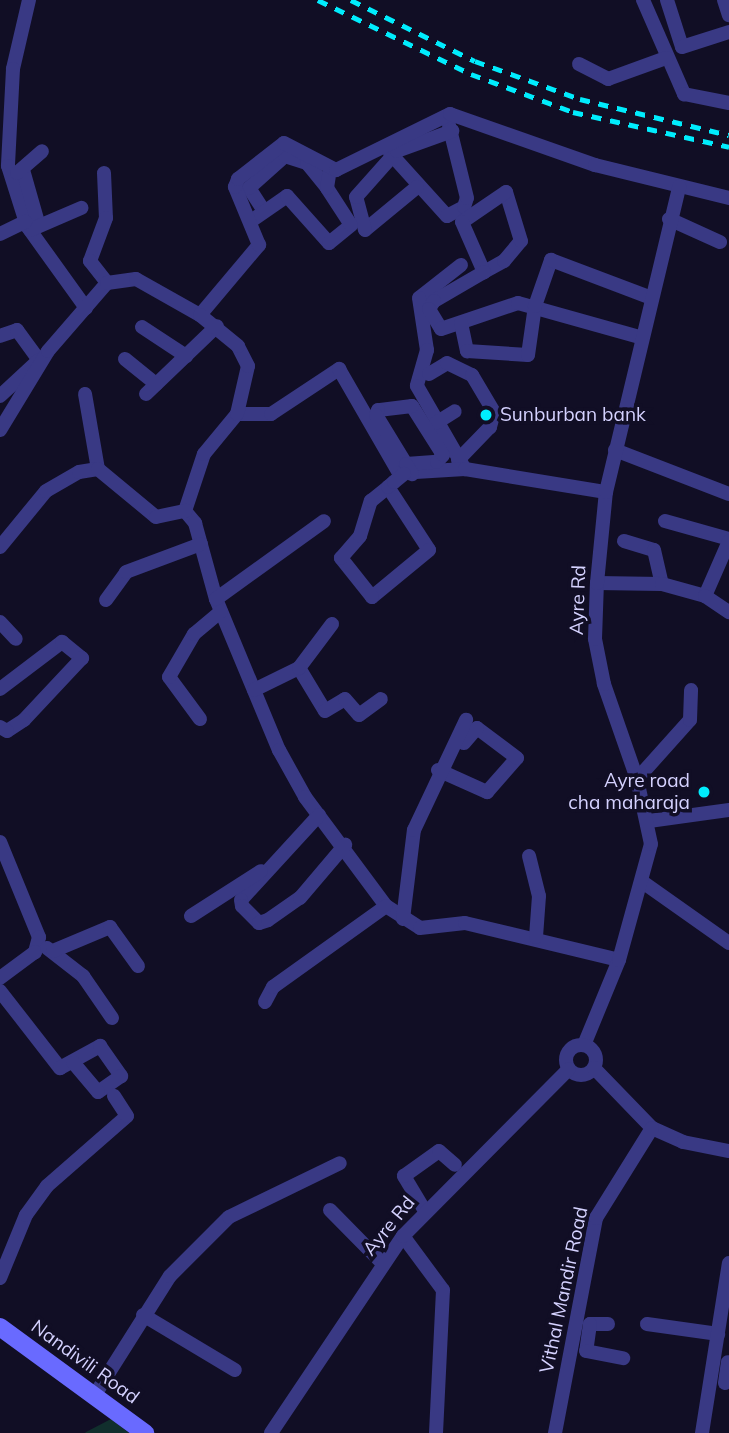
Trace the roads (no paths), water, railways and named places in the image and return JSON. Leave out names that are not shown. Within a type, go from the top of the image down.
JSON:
[{"type":"street","points":[[29,0],[13,69],[10,169],[31,226],[86,308]]},
{"type":"street","points":[[643,0],[666,58],[684,94],[729,103]]},
{"type":"street","points":[[667,0],[682,47],[729,32]]},
{"type":"street","points":[[724,0],[729,15]]},
{"type":"street","points":[[579,64],[608,79],[666,58]]},
{"type":"street","points":[[384,143],[394,161],[444,215],[464,207],[452,131],[442,114]]},
{"type":"street","points":[[330,170],[442,114],[678,187],[729,198]]},
{"type":"street","points":[[417,187],[365,230],[355,199],[394,161],[397,151],[452,131]]},
{"type":"street","points":[[200,315],[259,245],[235,187],[278,146],[297,145],[330,170]]},
{"type":"street","points":[[10,169],[42,151]]},
{"type":"street","points":[[251,221],[287,196],[329,243],[351,225],[307,163],[285,156],[249,188],[264,211]]},
{"type":"street","points":[[327,188],[330,170]]},
{"type":"street","points":[[104,173],[106,218],[90,261],[107,283]]},
{"type":"street","name":"Ayre Rd","points":[[584,1045],[619,960],[644,883],[649,821],[604,684],[595,639],[597,583],[606,492],[649,297],[678,187]]},
{"type":"street","points":[[484,272],[462,222],[506,192],[521,241],[504,261],[430,306],[441,329],[496,308],[535,306],[640,337]]},
{"type":"street","points":[[0,234],[80,208]]},
{"type":"street","points":[[669,219],[720,242]]},
{"type":"street","points":[[461,323],[467,351],[528,355],[535,306],[551,260],[649,297]]},
{"type":"street","points":[[461,265],[419,298],[427,350],[417,386],[461,464]]},
{"type":"street","points":[[2,419],[48,351],[107,283],[136,279],[217,326],[248,366],[237,414],[204,454],[185,511],[201,544],[219,605],[254,690],[316,811],[345,845],[386,906],[419,928],[465,923],[536,937],[619,960]]},
{"type":"street","points":[[147,326],[189,353]]},
{"type":"street","points":[[125,359],[151,389],[217,326]]},
{"type":"street","points":[[0,336],[16,330],[39,360],[0,396]]},
{"type":"street","points":[[429,374],[447,363],[472,375],[494,411],[490,427],[461,464]]},
{"type":"street","points":[[237,414],[271,414],[339,369],[388,461],[407,471],[461,464],[606,492]]},
{"type":"street","points":[[85,394],[98,469],[156,517],[185,511]]},
{"type":"street","points":[[388,487],[429,550],[372,597],[341,558],[360,536],[370,501],[407,471],[437,462],[443,455],[412,406],[378,410],[376,415],[407,471]]},
{"type":"street","points":[[436,423],[455,411]]},
{"type":"street","points":[[615,450],[729,494]]},
{"type":"street","points":[[0,547],[46,491],[98,469]]},
{"type":"street","points":[[200,719],[169,677],[194,634],[219,605],[324,521]]},
{"type":"street","points":[[665,521],[729,540],[723,570],[705,596]]},
{"type":"street","points":[[624,541],[654,550],[662,584]]},
{"type":"street","points":[[106,600],[126,572],[201,544]]},
{"type":"street","points":[[597,583],[662,584],[705,596],[729,612]]},
{"type":"street","points":[[0,622],[16,639]]},
{"type":"street","points":[[254,690],[299,668],[332,624]]},
{"type":"street","points":[[0,689],[62,642],[82,658],[24,720],[7,731],[0,727]]},
{"type":"street","points":[[299,668],[325,711],[345,699],[359,715],[381,699]]},
{"type":"street","points":[[637,779],[690,720],[691,690]]},
{"type":"street","points":[[403,919],[414,830],[467,720]]},
{"type":"street","points":[[475,728],[517,754],[487,792],[442,772],[475,728]]},
{"type":"street","points":[[649,821],[729,810]]},
{"type":"street","points":[[316,811],[241,900],[242,906],[259,923],[268,920],[300,898],[345,845]]},
{"type":"street","points":[[191,916],[238,881],[254,879],[316,811]]},
{"type":"street","points":[[0,842],[39,945],[53,951],[83,976],[112,1018]]},
{"type":"street","points":[[528,856],[539,896],[536,937]]},
{"type":"street","points":[[644,883],[729,943]]},
{"type":"street","points":[[265,1002],[273,987],[386,906]]},
{"type":"street","points":[[53,951],[110,927],[138,966]]},
{"type":"street","points":[[0,978],[39,945]]},
{"type":"street","points":[[0,991],[56,1065],[74,1063]]},
{"type":"street","points":[[594,1068],[581,1075],[569,1069],[570,1050],[584,1045],[595,1054],[594,1068],[652,1128],[683,1142],[729,1151]]},
{"type":"street","name":"Ayre Rd","points":[[271,1433],[403,1236],[425,1210],[569,1069]]},
{"type":"street","points":[[0,1278],[26,1215],[47,1186],[127,1116],[114,1096]]},
{"type":"street","name":"Vithal Mandir Road","points":[[555,1433],[571,1337],[596,1218],[652,1128]]},
{"type":"street","points":[[425,1210],[404,1176],[439,1151],[455,1165]]},
{"type":"street","points":[[96,1393],[170,1276],[229,1217],[340,1163]]},
{"type":"street","points":[[330,1210],[383,1264]]},
{"type":"street","points":[[403,1236],[443,1290],[436,1433]]},
{"type":"street","points":[[721,1383],[729,1263]]},
{"type":"street","points":[[143,1315],[235,1370]]},
{"type":"street","points":[[608,1324],[591,1323],[588,1353],[623,1358]]},
{"type":"street","points":[[647,1324],[722,1337]]},
{"type":"street","name":"Nandivili Road","points":[[0,1327],[96,1393],[145,1433]]},
{"type":"street","points":[[571,1337],[588,1339]]},
{"type":"street","points":[[702,1433],[729,1362]]},
{"type":"railway","points":[[318,0],[471,74],[573,112],[729,147]]},
{"type":"railway","points":[[351,0],[475,61],[580,99],[729,135]]},
{"type":"place","name":"Sunburban bank","points":[[486,415]]},
{"type":"place","name":"Ayre road cha maharaja","points":[[704,792]]}]
